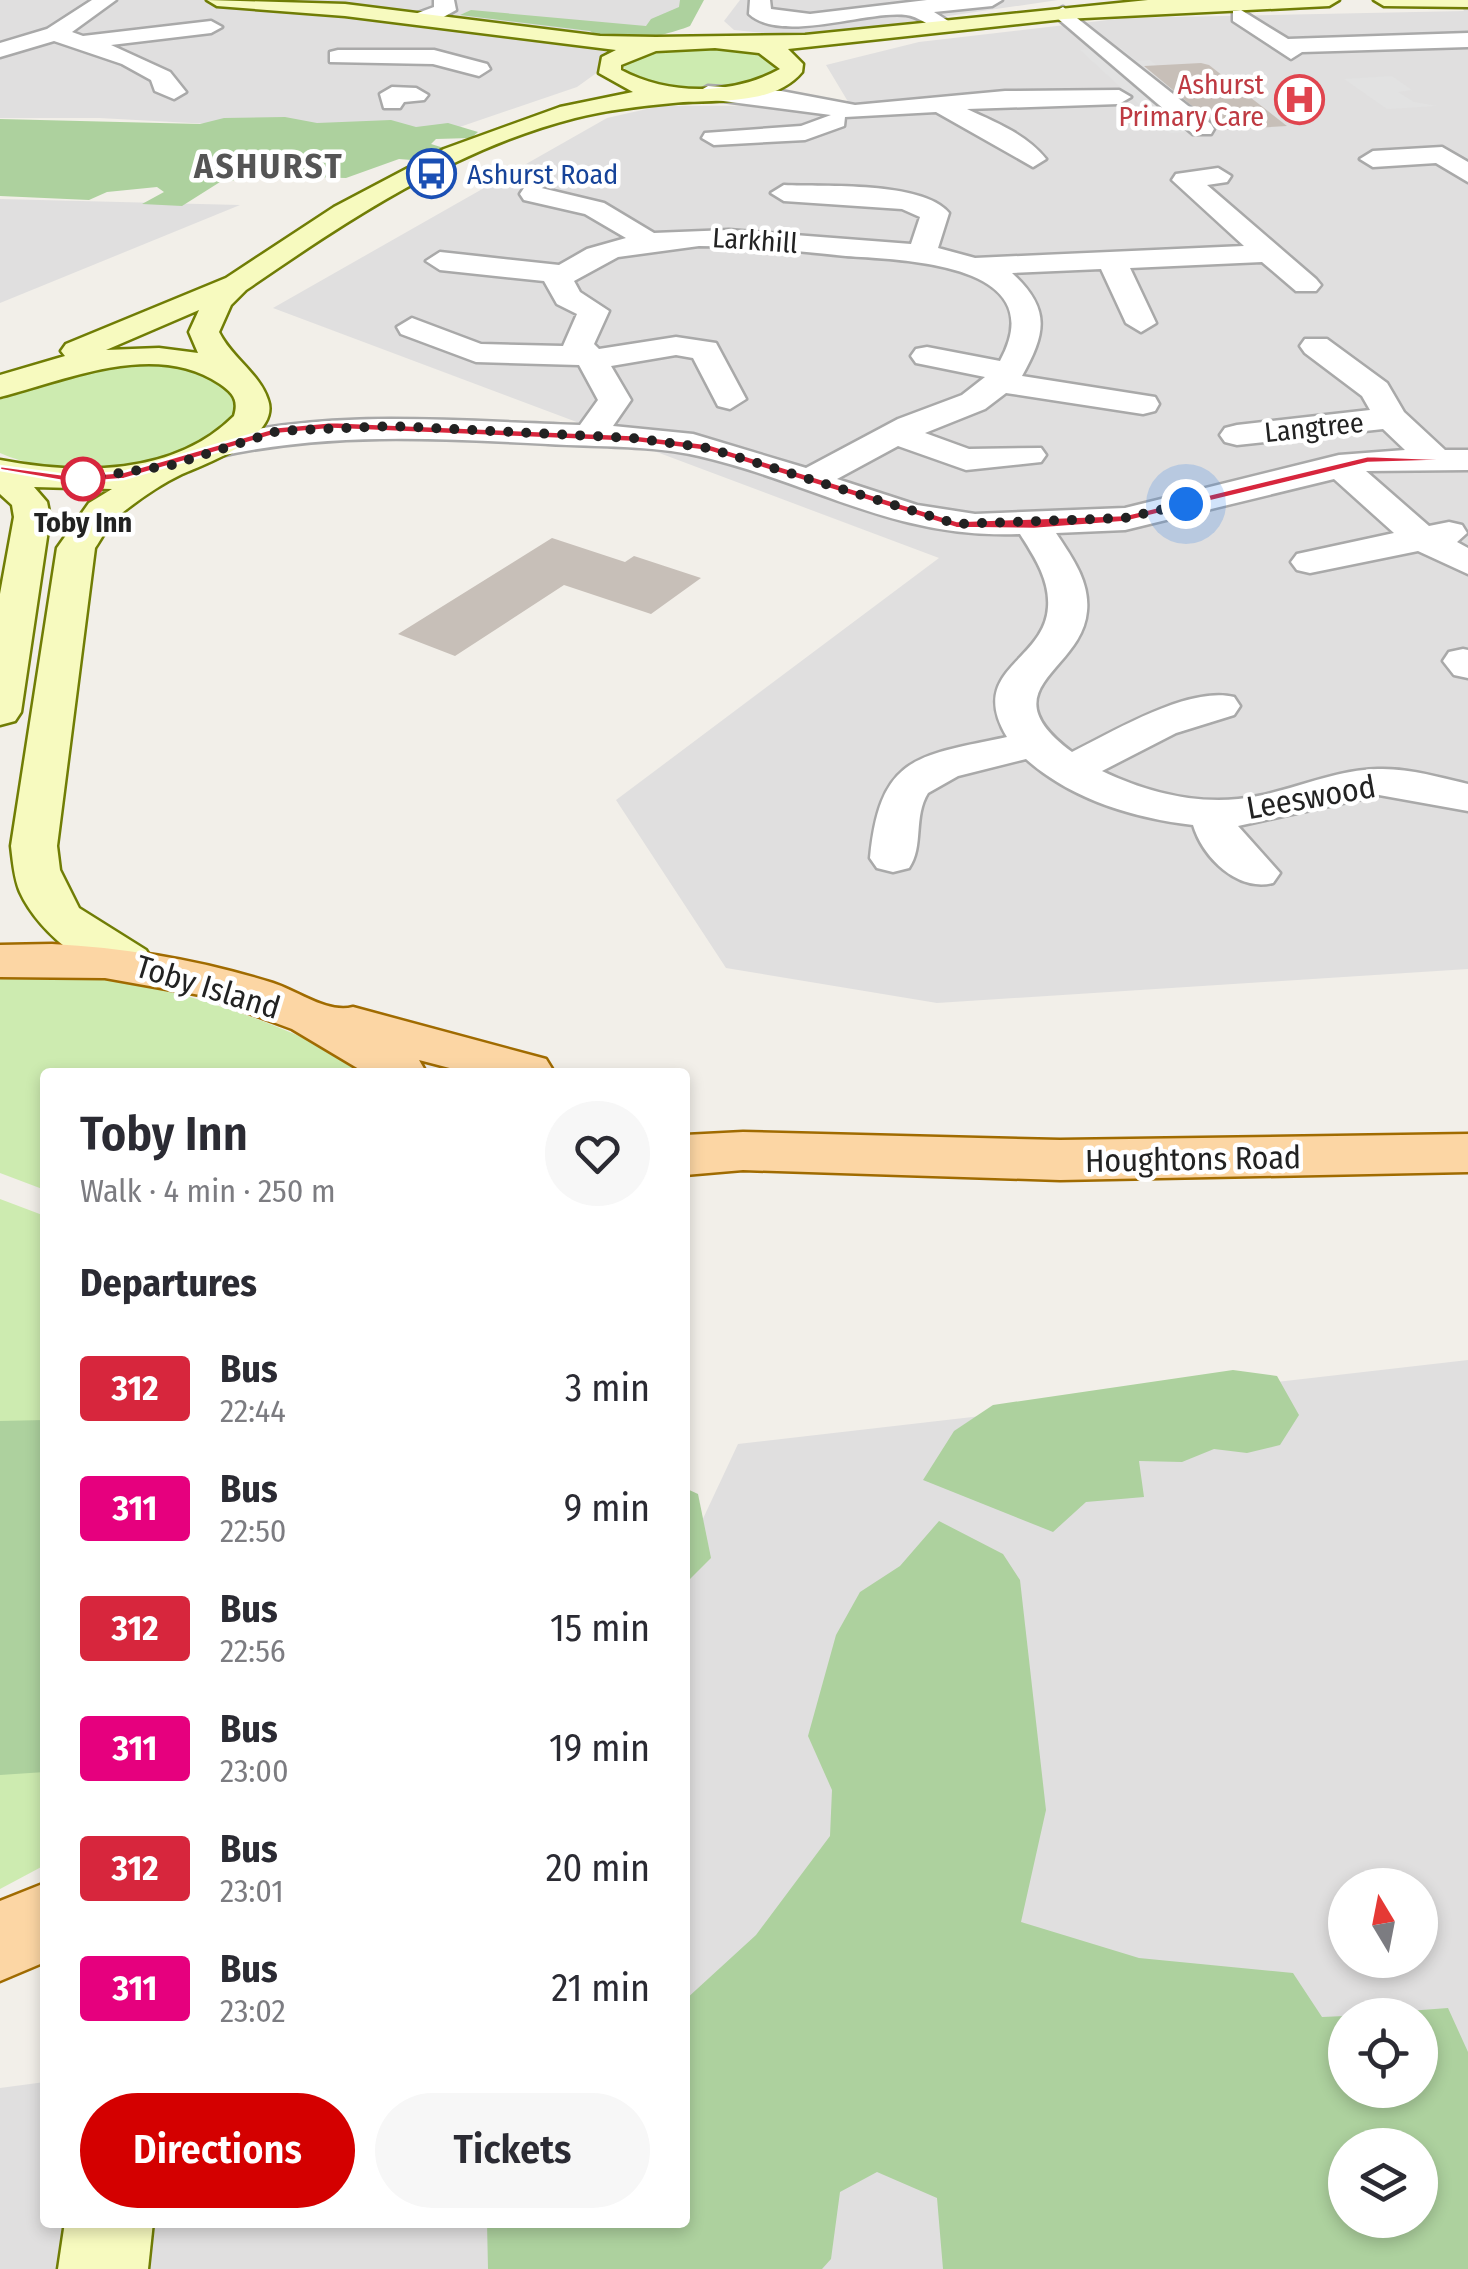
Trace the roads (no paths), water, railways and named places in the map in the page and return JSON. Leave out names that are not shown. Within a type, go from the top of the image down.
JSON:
[{"type":"main road","name":"Toby Island","points":[[0,961],[54,957],[128,962],[254,996],[346,1036],[394,1068]]},
{"type":"main road","points":[[254,996],[513,1068]]},
{"type":"main road","name":"Houghtons Road","points":[[690,1117],[743,1129],[918,1155]]},
{"type":"main road","name":"Houghtons Road","points":[[690,1155],[743,1151],[1211,1160],[1468,1152]]},
{"type":"main road","points":[[0,1941],[40,1924]]},
{"type":"street","points":[[0,50],[48,36],[106,0]]},
{"type":"street","points":[[217,0],[345,10],[576,40],[745,44],[839,41]]},
{"type":"street","points":[[423,20],[445,10],[444,0]]},
{"type":"street","points":[[760,0],[760,14],[803,20],[931,10],[992,0]]},
{"type":"street","points":[[216,447],[241,429],[253,410],[243,385],[215,356],[204,332],[218,302],[236,284],[378,190],[458,152],[576,108],[761,87],[806,54],[931,10],[1062,12],[1330,0]]},
{"type":"street","points":[[1384,0],[1468,1]]},
{"type":"street","points":[[345,10],[319,26],[318,36],[338,57],[386,93]]},
{"type":"street","points":[[1062,12],[1202,130]]},
{"type":"street","points":[[1266,15],[1230,17],[1287,49],[1468,40]]},
{"type":"street","points":[[83,42],[212,27]]},
{"type":"street","points":[[0,33],[83,42],[162,77],[163,86],[174,92]]},
{"type":"street","points":[[576,40],[609,63],[610,73],[640,88],[810,103],[844,112],[1044,97],[1119,97]]},
{"type":"street","points":[[1420,42],[1452,61]]},
{"type":"street","points":[[576,108],[592,94],[609,63],[634,48],[659,43]]},
{"type":"street","points":[[745,44],[786,56],[794,90],[810,103]]},
{"type":"street","points":[[338,57],[434,57],[479,69]]},
{"type":"street","points":[[1015,72],[1033,82],[1044,97]]},
{"type":"street","points":[[943,106],[1017,152]]},
{"type":"street","points":[[704,136],[816,131],[844,112]]},
{"type":"street","points":[[1373,159],[1442,155],[1464,179]]},
{"type":"street","points":[[1218,176],[1185,180],[1306,285]]},
{"type":"street","name":"Larkhill","points":[[784,193],[910,202],[935,213],[922,254]]},
{"type":"street","points":[[533,194],[591,204],[620,218],[648,258]]},
{"type":"street","name":"Larkhill","points":[[564,274],[608,250],[648,258],[700,237],[870,262],[922,254],[976,266],[1007,283],[1025,306],[1028,340],[1003,377]]},
{"type":"street","points":[[976,266],[1268,252]]},
{"type":"street","points":[[440,261],[564,274]]},
{"type":"street","points":[[1112,262],[1141,324]]},
{"type":"street","points":[[564,274],[558,279],[568,298],[594,311],[578,345],[615,400],[588,436]]},
{"type":"street","points":[[10,382],[97,340],[236,284]]},
{"type":"street","points":[[412,327],[476,353],[590,358],[676,346],[705,350],[730,399]]},
{"type":"street","points":[[1316,346],[1375,390],[1391,418],[1451,459]]},
{"type":"street","points":[[927,356],[1003,377],[1143,404]]},
{"type":"street","points":[[10,382],[78,363],[139,358],[206,366],[243,385],[338,418],[392,426]]},
{"type":"street","points":[[810,480],[897,434],[983,398],[1003,377]]},
{"type":"street","name":"Langtree","points":[[1237,435],[1391,418]]},
{"type":"street","points":[[128,962],[69,928],[47,904],[34,860],[76,548],[102,511],[172,465],[216,447],[278,431],[392,426],[588,436],[708,448],[956,524],[1034,525],[1125,518],[1340,465],[1451,459]]},
{"type":"street","points":[[897,434],[966,460],[1028,455]]},
{"type":"street","points":[[0,472],[74,480],[172,465]]},
{"type":"street","points":[[1340,465],[1420,536],[1468,563]]},
{"type":"street","points":[[0,472],[29,502],[32,517],[0,712]]},
{"type":"street","name":"Leeswood","points":[[1034,525],[1068,593],[1068,613],[1015,694],[1016,710],[1034,744],[1068,772],[1141,802],[1211,812],[1255,810],[1328,790],[1379,782],[1404,782],[1468,798]]},
{"type":"street","points":[[1310,562],[1420,536],[1468,531]]},
{"type":"street","points":[[1068,772],[1161,724],[1219,706]]},
{"type":"street","points":[[893,858],[898,811],[904,792],[917,780],[962,762],[1034,744]]},
{"type":"street","name":"Leeswood","points":[[1211,812],[1219,836],[1256,873]]},
{"type":"street","points":[[103,2269],[108,2228]]},
{"type":"place","name":"Ashurst Primary Care","points":[[1299,100]]},
{"type":"place","name":"Ashurst Road","points":[[432,174]]},
{"type":"place","name":"Toby Inn","points":[[83,479]]},
{"type":"district","name":"ASHURST","points":[[269,166]]}]
